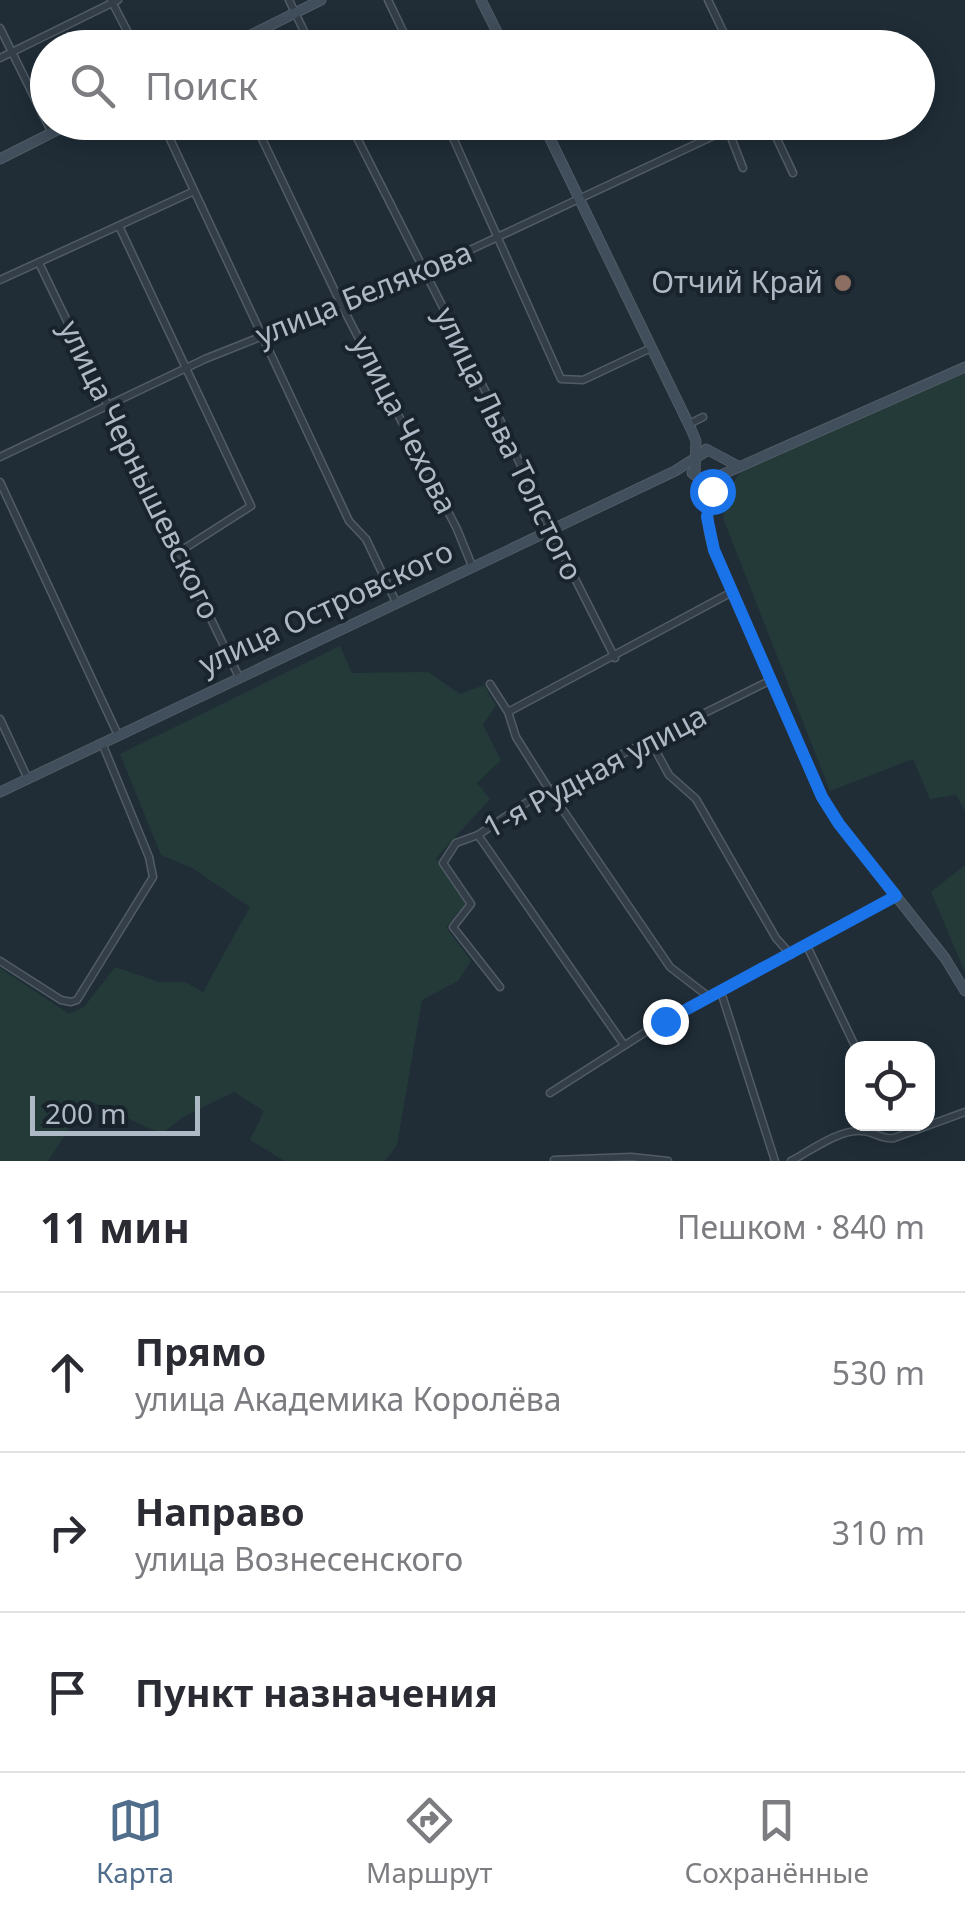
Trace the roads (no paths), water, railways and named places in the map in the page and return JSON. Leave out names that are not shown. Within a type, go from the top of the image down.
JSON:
[{"type":"street","points":[[288,0],[302,30]]},
{"type":"street","points":[[262,30],[322,0]]},
{"type":"street","points":[[388,0],[402,30]]},
{"type":"street","points":[[481,0],[496,30]]},
{"type":"street","points":[[708,0],[722,30]]},
{"type":"street","points":[[56,30],[114,1],[128,30]]},
{"type":"street","points":[[0,28],[30,88]]},
{"type":"street","points":[[0,58],[30,43]]},
{"type":"street","points":[[0,159],[38,140]]},
{"type":"street","points":[[170,140],[349,521],[366,539],[396,602]]},
{"type":"street","name":"улица Чехова","points":[[263,140],[457,528],[472,566]]},
{"type":"street","name":"улица Льва Толстого","points":[[358,140],[615,658]]},
{"type":"street","points":[[454,140],[561,379],[583,380],[652,348]]},
{"type":"street","points":[[551,140],[689,424],[696,442],[698,477],[708,505],[709,535],[822,797],[945,958],[965,991]]},
{"type":"street","name":"улица Белякова","points":[[0,458],[184,368],[498,238],[698,140]]},
{"type":"street","points":[[732,140],[743,168]]},
{"type":"street","points":[[777,140],[792,173]]},
{"type":"street","points":[[0,280],[192,192]]},
{"type":"street","points":[[120,226],[251,506],[179,552]]},
{"type":"street","name":"улица Чернышевского","points":[[39,263],[239,677]]},
{"type":"street","points":[[675,471],[718,478],[965,367]]},
{"type":"street","points":[[689,424],[704,417]]},
{"type":"street","points":[[696,442],[708,450]]},
{"type":"street","points":[[695,458],[714,450],[723,460],[738,466]]},
{"type":"street","name":"улица Островского","points":[[0,792],[675,471],[695,458]]},
{"type":"street","points":[[708,505],[723,460]]},
{"type":"street","points":[[0,482],[118,735]]},
{"type":"street","points":[[508,712],[732,592]]},
{"type":"street","name":"1-я Рудная улица","points":[[500,987],[453,927],[471,904],[443,862],[456,843],[478,835],[550,790],[771,680]]},
{"type":"street","points":[[490,684],[508,712],[516,737],[670,967],[709,997]]},
{"type":"street","points":[[0,719],[28,779]]},
{"type":"street","points":[[651,742],[668,775],[696,799],[776,938],[791,955]]},
{"type":"street","points":[[0,962],[61,1000],[77,1000],[153,877],[149,857],[102,743]]},
{"type":"street","points":[[478,835],[624,1045]]},
{"type":"street","points":[[550,1093],[624,1045],[896,896]]},
{"type":"street","points":[[807,946],[853,1041]]},
{"type":"street","points":[[721,992],[775,1161]]},
{"type":"street","points":[[791,1161],[852,1132],[868,1132],[886,1140],[965,1112]]},
{"type":"street","points":[[554,1160],[668,1161]]},
{"type":"place","name":"Отчий Край","points":[[843,283]]}]
